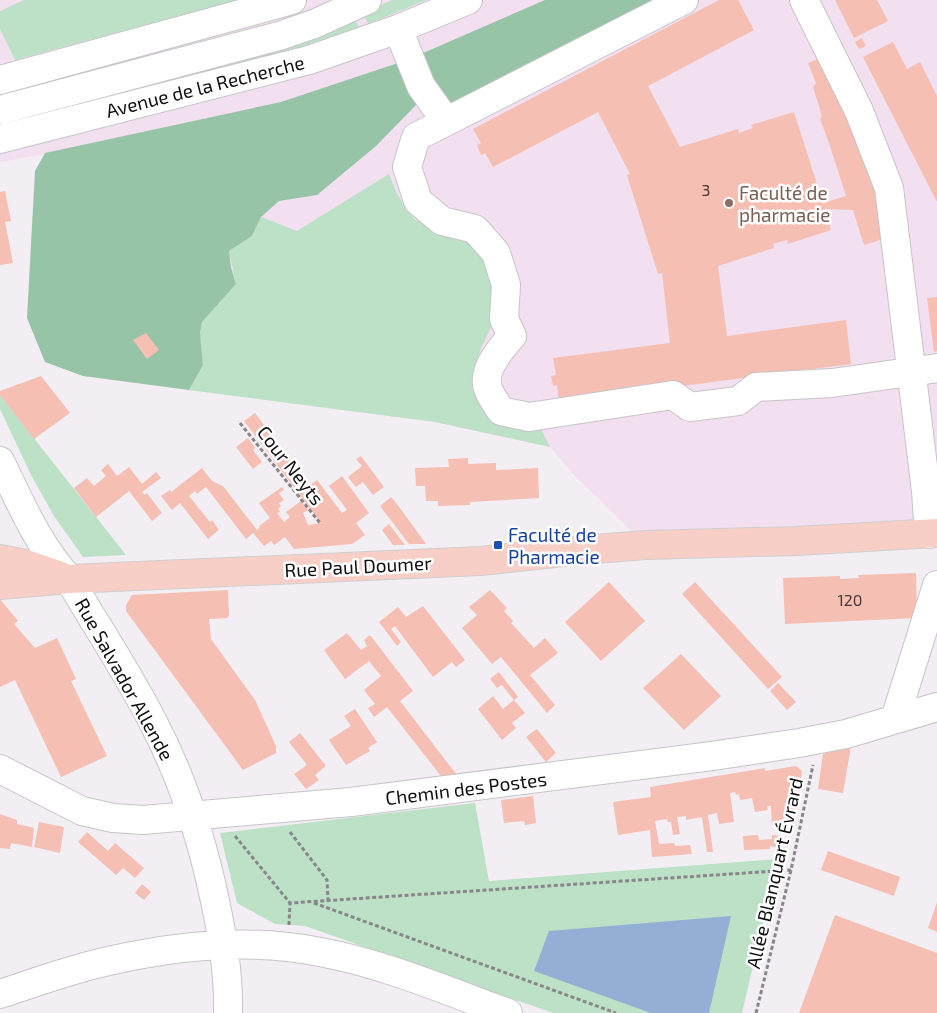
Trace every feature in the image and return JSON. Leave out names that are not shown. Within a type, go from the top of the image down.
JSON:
[{"type":"main road","name":"Rue Paul Doumer","points":[[0,585],[69,579],[482,561],[573,550],[646,545],[933,534]]},
{"type":"main road","name":"Rue Paul Doumer","points":[[0,559],[26,564],[69,579]]},
{"type":"street","points":[[0,80],[292,0]]},
{"type":"street","points":[[0,110],[279,36],[314,24],[366,0]]},
{"type":"street","name":"Avenue de la Recherche","points":[[0,139],[309,60],[403,27],[468,0]]},
{"type":"street","points":[[684,0],[416,137],[407,167],[418,201],[442,221],[475,229],[496,253],[506,285],[504,319],[512,336],[496,355],[488,371],[488,390],[501,411],[529,417],[673,395],[690,407],[738,401],[756,388],[832,383],[924,369]]},
{"type":"street","points":[[804,0],[859,111],[889,188],[899,267],[924,369],[926,491],[933,534]]},
{"type":"street","points":[[403,27],[421,86],[446,121]]},
{"type":"street","name":"Rue Salvador Allende","points":[[0,461],[34,532],[50,556],[69,579],[154,723],[178,774],[194,816],[211,878],[225,945],[228,1013]]},
{"type":"street","points":[[895,719],[937,585]]},
{"type":"street","name":"Chemin des Postes","points":[[0,769],[82,811],[113,818],[143,820],[361,801],[592,772],[818,740],[846,734],[937,707]]},
{"type":"street","points":[[0,994],[112,960],[225,945],[254,944],[319,951],[355,960],[508,1013]]},
{"type":"path","name":"Cour Neyts","points":[[240,423],[320,523]]},
{"type":"path","name":"Allée Blanquart Évrard","points":[[756,1013],[791,870],[818,740]]},
{"type":"path","points":[[286,826],[327,880],[328,901]]},
{"type":"path","points":[[240,831],[232,832],[290,903],[791,870]]},
{"type":"path","points":[[312,902],[616,1013]]},
{"type":"shaded area","points":[[0,0],[937,0],[937,533],[646,545],[574,475],[550,447],[435,422],[83,376],[45,362],[27,318],[35,171],[45,154],[0,162]]},
{"type":"green space","points":[[24,0],[237,0],[15,60],[0,29],[0,11]]},
{"type":"green space","points":[[392,0],[426,0],[368,24],[363,13]]},
{"type":"green space","points":[[545,0],[664,0],[446,111],[414,57]]},
{"type":"green space","points":[[353,17],[360,29],[331,40],[0,125],[0,121]]},
{"type":"green space","points":[[398,63],[416,105],[376,146],[317,195],[279,201],[261,217],[252,236],[229,251],[236,284],[202,322],[200,333],[203,365],[189,390],[83,376],[45,362],[27,318],[35,171],[45,153],[281,102]]},
{"type":"green space","points":[[389,174],[397,194],[415,220],[436,225],[473,239],[496,282],[495,319],[481,348],[475,372],[541,429],[550,447],[435,422],[189,390],[203,365],[200,333],[202,322],[236,284],[229,251],[252,236],[261,217],[297,231]]},
{"type":"green space","points":[[0,395],[126,555],[83,557],[54,516],[32,477],[0,409]]},
{"type":"green space","points":[[475,803],[489,881],[778,859],[742,1013],[553,1013],[305,926],[275,924],[237,903],[220,833]]},
{"type":"water","points":[[731,916],[709,1013],[651,1013],[534,971],[549,931]]},
{"type":"building","name":"Faculté de pharmacie","points":[[719,0],[738,0],[754,30],[648,86],[680,147],[738,129],[739,133],[753,128],[751,125],[794,112],[823,203],[846,196],[820,119],[822,116],[813,87],[816,83],[808,63],[826,56],[870,163],[886,238],[864,245],[853,210],[825,209],[831,230],[788,244],[787,240],[773,244],[774,248],[718,266],[727,336],[846,320],[851,364],[559,402],[557,385],[553,386],[551,376],[556,375],[553,358],[670,343],[662,273],[658,274],[627,175],[630,174],[598,112],[493,167],[485,153],[481,155],[477,145],[481,143],[473,129]]},
{"type":"building","points":[[835,0],[877,0],[888,21],[854,38]]},
{"type":"building","points":[[862,38],[866,46],[859,49],[855,42]]},
{"type":"building","points":[[893,42],[907,69],[920,62],[937,96],[937,202],[863,57]]},
{"type":"building","points":[[5,191],[11,221],[5,222],[13,263],[0,265],[0,192]]},
{"type":"building","points":[[937,297],[937,351],[934,352],[927,298]]},
{"type":"building","points":[[146,333],[159,350],[147,359],[133,340]]},
{"type":"building","points":[[41,376],[70,413],[34,439],[0,395],[0,391]]},
{"type":"building","points":[[255,413],[309,486],[317,480],[342,513],[347,510],[329,486],[342,476],[369,513],[356,523],[365,535],[352,544],[294,549],[285,537],[274,545],[271,541],[264,546],[253,533],[246,539],[206,487],[197,494],[195,491],[189,496],[219,530],[208,539],[180,503],[172,510],[161,496],[170,490],[171,492],[202,468],[212,481],[223,486],[257,530],[259,526],[270,518],[259,503],[282,487],[284,490],[279,493],[284,500],[279,503],[281,506],[278,509],[280,512],[277,513],[284,522],[290,517],[286,512],[301,501],[308,510],[303,513],[308,525],[321,523],[244,421]]},
{"type":"building","points":[[248,438],[255,448],[253,450],[262,462],[253,469],[236,447]]},
{"type":"building","points":[[361,456],[384,487],[373,495],[363,482],[356,487],[348,477],[362,466],[356,459]]},
{"type":"building","points":[[468,458],[468,464],[496,463],[496,470],[538,468],[539,498],[470,502],[470,505],[438,506],[438,501],[426,501],[425,486],[416,486],[415,468],[449,467],[448,459]]},
{"type":"building","points":[[108,464],[117,476],[129,467],[142,484],[156,472],[161,478],[142,492],[145,495],[147,493],[162,513],[152,521],[129,491],[96,517],[74,488],[87,478],[94,486],[106,476],[101,470]]},
{"type":"building","points":[[391,497],[426,544],[409,544],[380,506]]},
{"type":"building","points":[[389,524],[405,545],[393,545],[382,530]]},
{"type":"building","points":[[916,573],[917,618],[785,624],[783,578],[840,576],[840,579],[859,578],[858,575]]},
{"type":"building","points":[[609,582],[645,621],[601,661],[565,622]]},
{"type":"building","points":[[695,582],[782,677],[768,689],[682,594]]},
{"type":"building","points":[[228,590],[229,615],[227,618],[209,619],[211,639],[255,700],[276,746],[276,753],[243,770],[126,611],[126,605],[132,595]]},
{"type":"building","points":[[490,590],[507,608],[504,611],[513,621],[511,623],[534,648],[545,638],[558,653],[530,675],[555,705],[547,713],[501,657],[492,664],[462,628],[477,615],[469,607]]},
{"type":"building","points":[[0,599],[18,621],[14,624],[35,648],[57,638],[76,679],[71,681],[107,756],[61,777],[15,680],[0,687]]},
{"type":"building","points":[[423,606],[465,660],[456,667],[452,662],[433,677],[395,626],[391,629],[401,642],[397,646],[379,622],[398,607],[406,617]]},
{"type":"building","points":[[347,633],[361,650],[367,646],[364,640],[370,635],[413,691],[400,701],[463,783],[448,785],[387,707],[374,717],[368,708],[375,704],[364,690],[381,676],[369,661],[345,679],[324,650]]},
{"type":"building","points":[[681,654],[721,696],[684,730],[643,688]]},
{"type":"building","points":[[499,672],[518,697],[514,700],[502,685],[497,688],[490,679]]},
{"type":"building","points":[[778,683],[796,702],[787,710],[770,691]]},
{"type":"building","points":[[493,696],[503,709],[514,700],[525,713],[512,723],[516,728],[502,740],[478,709]]},
{"type":"building","points":[[355,709],[377,742],[368,748],[370,751],[346,765],[329,740],[351,726],[344,716]]},
{"type":"building","points":[[537,729],[556,753],[546,762],[526,737]]},
{"type":"building","points":[[300,733],[326,766],[315,775],[319,780],[306,789],[294,774],[307,765],[289,742]]},
{"type":"building","points":[[851,746],[843,793],[818,789],[823,754]]},
{"type":"building","points":[[796,766],[802,771],[794,823],[772,825],[771,806],[767,806],[768,810],[755,812],[752,798],[740,800],[739,794],[736,795],[735,792],[730,793],[734,822],[719,824],[717,813],[708,815],[713,852],[707,852],[702,817],[686,820],[686,816],[677,817],[680,834],[673,835],[671,822],[668,822],[667,819],[655,821],[659,844],[690,845],[692,854],[652,857],[650,830],[618,835],[613,802],[651,797],[650,787],[765,768],[765,771]]},
{"type":"building","points":[[533,796],[536,823],[525,825],[524,821],[504,823],[501,800]]},
{"type":"building","points":[[0,814],[17,820],[17,824],[34,828],[32,847],[11,843],[10,849],[0,848]]},
{"type":"building","points":[[39,822],[64,827],[60,853],[34,847]]},
{"type":"building","points":[[87,832],[108,851],[115,843],[144,868],[135,878],[123,868],[116,875],[78,842]]},
{"type":"building","points":[[758,835],[759,840],[772,839],[772,835],[782,836],[780,848],[770,846],[770,849],[744,850],[743,836]]},
{"type":"building","points":[[828,851],[900,877],[894,896],[821,870]]},
{"type":"building","points":[[142,884],[151,892],[144,900],[135,893]]},
{"type":"building","points":[[937,902],[937,932],[928,928]]},
{"type":"building","points":[[835,915],[937,953],[937,1013],[799,1013]]},
{"type":"place","name":"Faculté de pharmacie","points":[[729,203]]},
{"type":"place","name":"Faculté de Pharmacie","points":[[498,545]]}]
